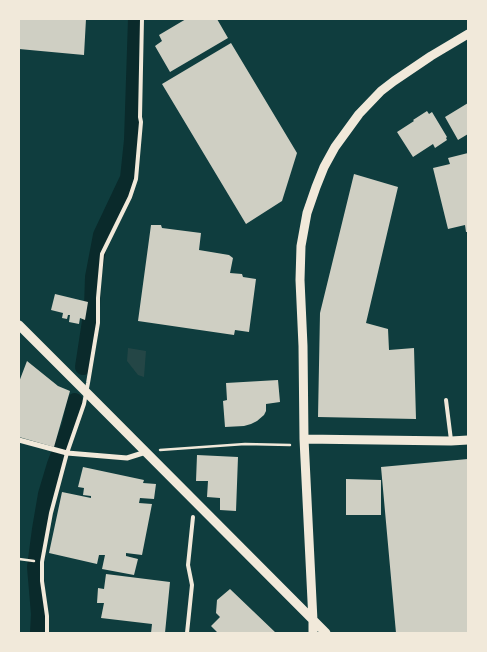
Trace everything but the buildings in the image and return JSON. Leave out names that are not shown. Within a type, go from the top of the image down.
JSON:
[{"type":"street","points":[[313,633],[314,621],[304,439],[300,280],[301,246],[307,213],[324,166],[359,114],[394,81],[468,34]]},
{"type":"street","points":[[19,325],[326,633]]},
{"type":"street","points":[[304,439],[468,440]]},
{"type":"street","points":[[19,440],[65,452],[127,458],[146,452]]},
{"type":"lane","points":[[47,633],[42,562],[51,513],[65,452],[84,404],[98,323],[102,254],[130,197],[136,179],[141,122],[142,19]]},
{"type":"lane","points":[[446,400],[451,440]]},
{"type":"lane","points":[[188,633],[192,585],[188,565],[192,517]]},
{"type":"path","points":[[156,450],[245,444],[290,446]]},
{"type":"path","points":[[19,559],[31,560]]},
{"type":"shaded area","points":[[128,348],[146,351],[144,377],[138,375],[127,361]]},
{"type":"waterway","points":[[83,367],[92,308],[93,277],[101,235],[128,178],[132,140],[136,19]]},
{"type":"waterway","points":[[38,633],[39,614],[35,567],[40,529],[46,494],[70,425],[75,401]]}]
